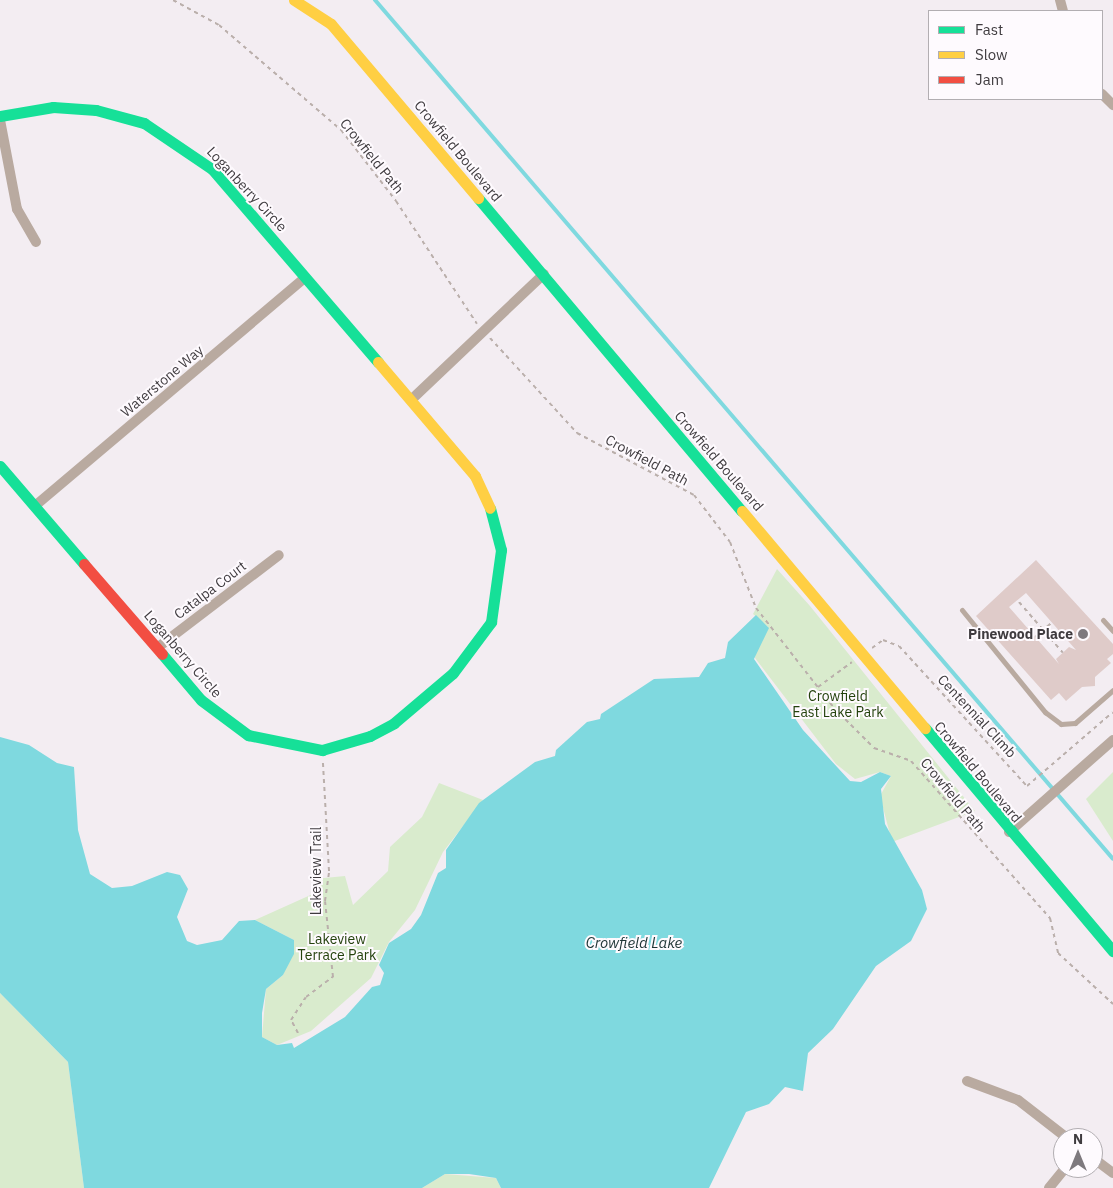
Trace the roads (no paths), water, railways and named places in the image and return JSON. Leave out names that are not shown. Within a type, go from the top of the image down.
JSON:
[{"type":"street","name":"Crowfield Boulevard","points":[[294,0],[331,24],[544,274],[1009,832],[1113,951]]},
{"type":"street","points":[[1103,95],[1113,106]]},
{"type":"street","name":"Loganberry Circle","points":[[0,116],[53,107],[96,110],[144,123],[212,169],[475,476],[488,500],[501,550],[497,599],[491,622],[453,673],[394,723],[370,736],[322,750],[279,745],[248,735],[221,719],[0,466]]},
{"type":"street","points":[[0,120],[17,209],[36,242]]},
{"type":"street","points":[[411,400],[544,274]]},
{"type":"street","name":"Waterstone Way","points":[[36,505],[305,278]]},
{"type":"street","name":"Catalpa Court","points":[[158,648],[278,555]]},
{"type":"street","points":[[1009,832],[1067,778],[1113,740]]},
{"type":"street","points":[[967,1082],[1018,1100],[1054,1128]]},
{"type":"street","points":[[1049,1188],[1057,1178]]},
{"type":"lane","points":[[962,610],[1045,712],[1061,724],[1075,723],[1113,690]]},
{"type":"lane","points":[[1103,620],[1113,631]]},
{"type":"water","name":"Crowfield Lake","points":[[756,615],[769,628],[754,659],[803,730],[850,781],[861,782],[880,772],[891,776],[881,789],[885,824],[922,890],[927,909],[911,941],[876,966],[833,1029],[808,1053],[803,1091],[785,1087],[769,1104],[746,1112],[709,1188],[501,1188],[496,1178],[469,1174],[445,1174],[422,1188],[84,1188],[68,1062],[0,993],[0,737],[29,745],[57,763],[74,767],[78,830],[90,874],[112,888],[132,886],[167,872],[180,875],[188,889],[177,917],[187,941],[197,945],[222,940],[239,921],[255,920],[294,940],[294,954],[283,975],[266,989],[262,1013],[262,1037],[277,1045],[292,1043],[294,1048],[345,1017],[372,987],[380,985],[384,973],[379,965],[389,943],[411,929],[421,915],[438,873],[446,868],[446,850],[479,803],[535,762],[555,756],[556,750],[587,722],[600,719],[601,714],[654,679],[699,677],[708,663],[725,658],[728,642]]},
{"type":"waterway","points":[[375,0],[1113,859]]},
{"type":"place","name":"Pinewood Place","points":[[1083,634]]},
{"type":"park label","name":"Crowfield East Lake Park","points":[[838,704]]},
{"type":"park label","name":"Lakeview Terrace Park","points":[[337,948]]}]
